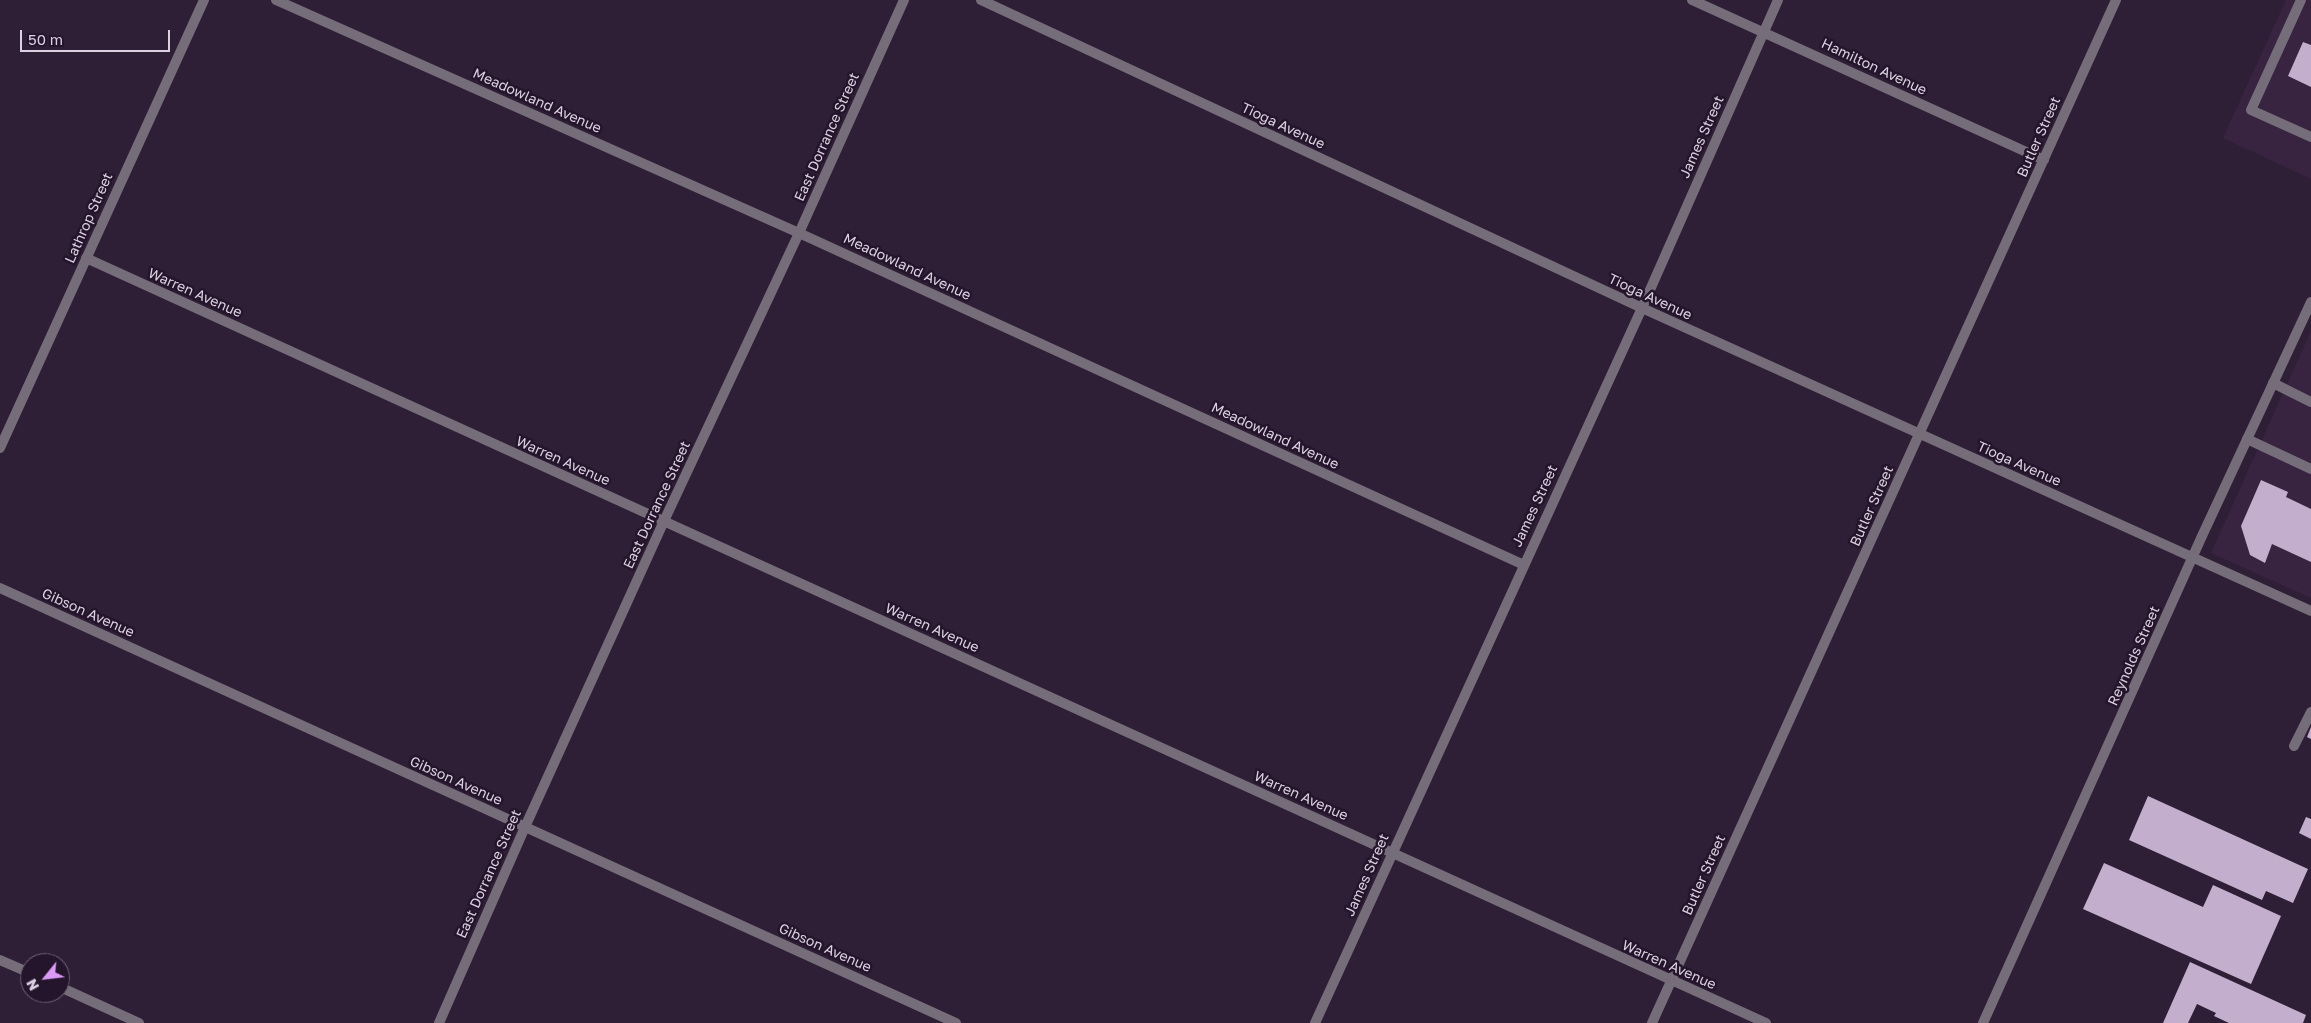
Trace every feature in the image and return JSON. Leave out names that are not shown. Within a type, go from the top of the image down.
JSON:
[{"type":"street","name":"Lathrop Street","points":[[0,448],[204,0]]},
{"type":"street","name":"Meadowland Avenue","points":[[276,0],[799,233],[1524,565]]},
{"type":"street","name":"East Dorrance Street","points":[[439,1023],[525,827],[664,521],[799,233],[904,0]]},
{"type":"street","name":"Tioga Avenue","points":[[981,0],[1642,308],[2311,611]]},
{"type":"street","name":"Hamilton Avenue","points":[[1692,0],[2044,160]]},
{"type":"street","name":"James Street","points":[[1315,1023],[1391,852],[1642,308],[1778,0]]},
{"type":"street","name":"Butler Street","points":[[1652,1023],[2116,0]]},
{"type":"street","points":[[2301,0],[2251,110],[2311,137]]},
{"type":"street","name":"Warren Avenue","points":[[86,258],[1391,852],[1670,981],[1766,1023]]},
{"type":"street","name":"Reynolds Street","points":[[1983,1023],[2193,557],[2311,302]]},
{"type":"street","points":[[2273,384],[2311,402]]},
{"type":"street","points":[[2247,439],[2311,469]]},
{"type":"street","name":"Gibson Avenue","points":[[0,588],[956,1023]]},
{"type":"street","points":[[2294,746],[2311,712]]},
{"type":"street","points":[[0,960],[20,969]]},
{"type":"street","points":[[70,992],[139,1023]]},
{"type":"shaded area","points":[[2286,0],[2311,0],[2311,179],[2223,138]]},
{"type":"shaded area","points":[[2311,331],[2311,598],[2211,553]]},
{"type":"building","points":[[2303,42],[2311,45],[2311,87],[2288,76]]},
{"type":"building","points":[[2261,480],[2288,492],[2286,497],[2311,509],[2311,562],[2272,544],[2265,563],[2250,555],[2241,526]]},
{"type":"building","points":[[2311,727],[2311,739],[2307,737]]},
{"type":"building","points":[[2148,796],[2308,869],[2293,903],[2266,891],[2262,900],[2129,840]]},
{"type":"building","points":[[2306,817],[2311,819],[2311,839],[2299,833]]},
{"type":"building","points":[[2104,863],[2203,907],[2213,885],[2281,916],[2251,984],[2083,909]]},
{"type":"building","points":[[2190,962],[2306,1015],[2303,1023],[2229,1023],[2214,1016],[2216,1013],[2197,1004],[2188,1023],[2163,1023]]}]
